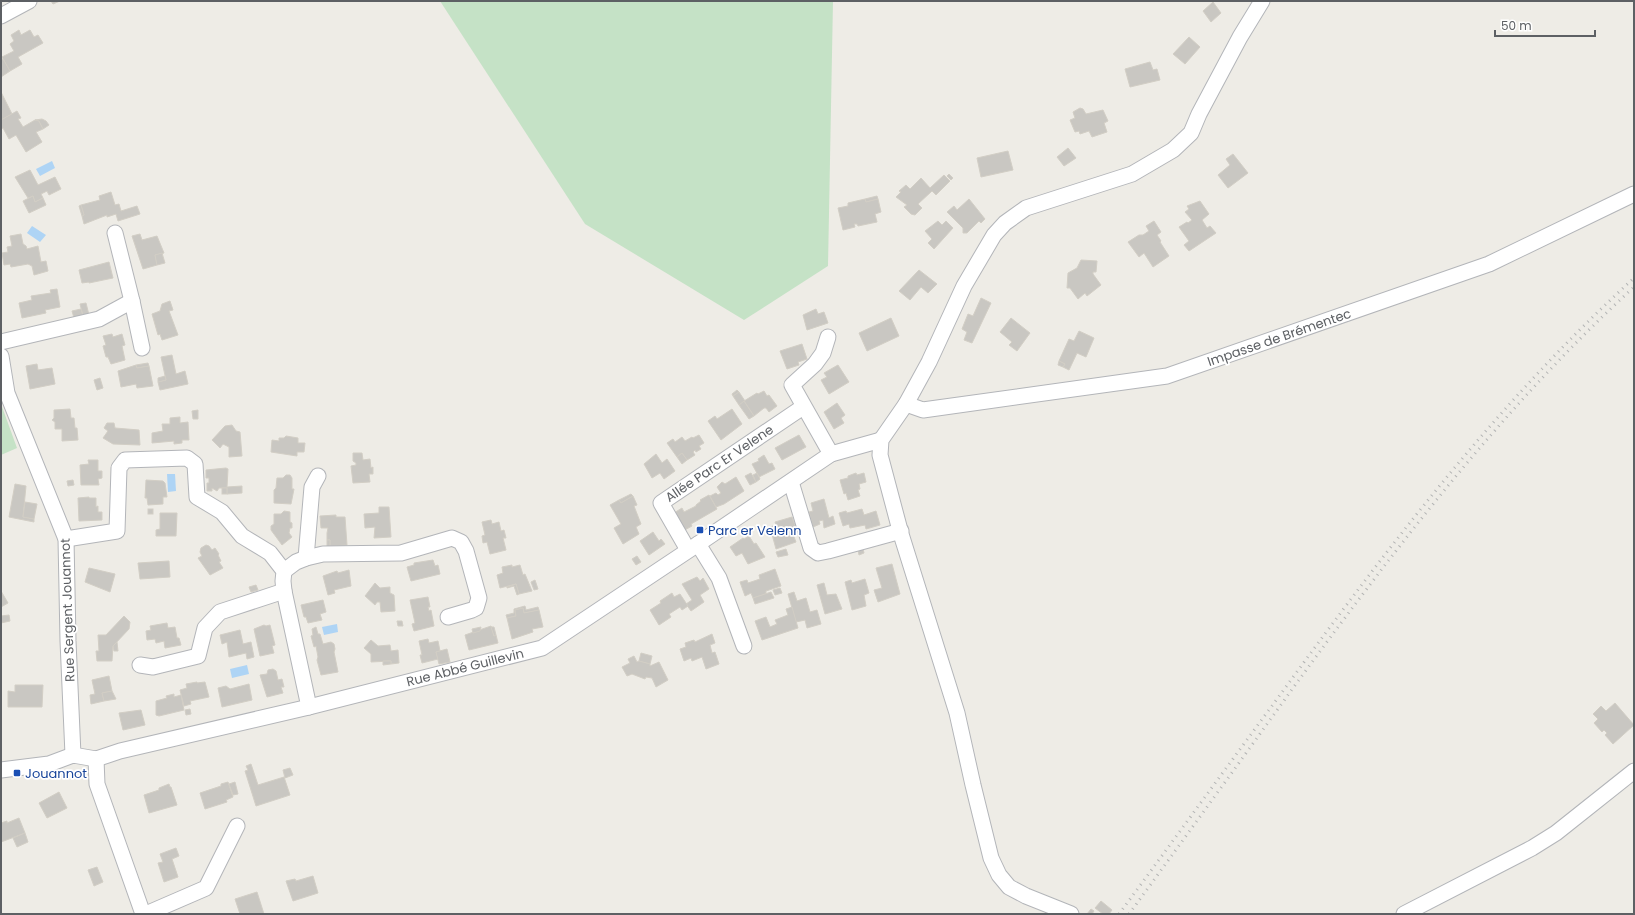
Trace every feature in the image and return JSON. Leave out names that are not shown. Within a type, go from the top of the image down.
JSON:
[{"type":"street","points":[[1,16],[29,1]]},
{"type":"street","points":[[1071,914],[1015,891],[1005,882],[994,867],[982,828],[957,713],[901,531],[880,455],[881,440],[906,404],[929,362],[964,286],[988,244],[998,231],[1005,223],[1026,208],[1132,174],[1173,150],[1191,133],[1199,114],[1240,37],[1262,1]]},
{"type":"street","name":"Impasse de Brémentec","points":[[906,404],[923,410],[1167,376],[1489,264],[1634,194]]},
{"type":"street","points":[[115,233],[142,348]]},
{"type":"street","points":[[1,342],[99,319],[132,301]]},
{"type":"street","points":[[828,337],[823,353],[815,364],[792,385],[831,454]]},
{"type":"street","name":"Rue Sergent Jouannot","points":[[1,356],[7,393],[66,538],[68,641],[73,755]]},
{"type":"street","name":"Allée Parc Er Velene","points":[[693,547],[661,502],[804,407]]},
{"type":"street","name":"Rue Abbé Guillevin","points":[[73,755],[96,759],[120,751],[309,707],[542,648],[831,454],[881,440]]},
{"type":"street","points":[[66,538],[117,531],[119,468],[125,460],[187,458],[195,464],[197,497],[222,512],[242,536],[270,553],[284,571],[284,591],[309,707]]},
{"type":"street","points":[[306,558],[312,487],[318,476]]},
{"type":"street","points":[[791,482],[811,548],[818,553],[828,552],[901,531]]},
{"type":"street","points":[[284,571],[296,562],[323,554],[401,553],[452,538],[461,542],[466,551],[479,598],[476,608],[448,618]]},
{"type":"street","points":[[693,547],[719,578],[744,646]]},
{"type":"street","points":[[140,665],[153,667],[198,656],[205,628],[220,612],[284,591]]},
{"type":"street","points":[[1,770],[49,764],[73,755]]},
{"type":"street","points":[[96,759],[97,784],[144,914],[206,888],[238,826]]},
{"type":"street","points":[[1404,914],[1532,848],[1574,819],[1634,771]]},
{"type":"green space","points":[[440,1],[833,1],[828,266],[744,320],[585,224]]},
{"type":"green space","points":[[1,404],[17,448],[1,455]]},
{"type":"water","points":[[52,161],[55,168],[40,176],[36,169]]},
{"type":"water","points":[[32,226],[46,235],[40,242],[27,233]]},
{"type":"water","points":[[167,474],[175,474],[176,491],[168,492]]},
{"type":"water","points":[[337,624],[338,632],[324,635],[322,627]]},
{"type":"water","points":[[247,665],[249,674],[232,678],[230,669]]},
{"type":"building","points":[[51,1],[60,1],[53,4]]},
{"type":"building","points":[[1213,2],[1221,13],[1211,22],[1203,11]]},
{"type":"building","points":[[19,30],[21,35],[30,30],[34,37],[38,35],[43,43],[18,57],[22,64],[10,71],[2,57],[14,51],[10,44],[14,41],[11,35]]},
{"type":"building","points":[[1189,37],[1200,47],[1185,64],[1173,54]]},
{"type":"building","points":[[3,59],[10,71],[1,77],[1,60]]},
{"type":"building","points":[[1150,62],[1153,70],[1157,69],[1160,80],[1130,87],[1125,69]]},
{"type":"building","points":[[1,92],[12,114],[1,120]]},
{"type":"building","points":[[1080,108],[1083,109],[1086,114],[1103,110],[1108,121],[1104,123],[1107,132],[1092,137],[1089,131],[1080,134],[1079,131],[1075,132],[1070,120],[1075,118],[1073,112]]},
{"type":"building","points":[[17,111],[21,118],[18,119],[23,127],[35,120],[39,121],[43,129],[36,132],[42,142],[26,152],[16,135],[9,139],[3,128],[1,129],[1,120]]},
{"type":"building","points":[[42,119],[49,125],[43,129],[39,121],[35,120]]},
{"type":"building","points":[[1068,148],[1076,158],[1064,166],[1057,157]]},
{"type":"building","points":[[1008,151],[1013,170],[981,177],[977,158]]},
{"type":"building","points":[[1233,154],[1248,173],[1228,188],[1218,175],[1230,165],[1226,159]]},
{"type":"building","points":[[30,170],[38,185],[55,177],[61,189],[49,195],[47,191],[41,194],[43,198],[35,202],[33,196],[28,198],[15,177]]},
{"type":"building","points":[[949,174],[953,178],[951,180],[947,176]]},
{"type":"building","points":[[944,175],[950,181],[936,195],[932,191],[918,204],[922,208],[915,215],[911,214],[904,207],[907,205],[896,197],[901,192],[899,191],[906,185],[910,189],[921,178],[930,188]]},
{"type":"building","points":[[111,192],[115,205],[119,204],[121,211],[137,206],[140,214],[118,221],[116,214],[107,217],[107,215],[84,224],[82,216],[84,215],[81,205],[100,200],[99,196]]},
{"type":"building","points":[[33,196],[35,202],[43,198],[46,205],[29,213],[23,201]]},
{"type":"building","points":[[877,196],[878,199],[866,202],[865,199]]},
{"type":"building","points":[[865,199],[866,202],[878,199],[881,212],[875,214],[877,222],[858,226],[857,224],[854,224],[855,227],[843,230],[838,208],[848,206],[848,203]]},
{"type":"building","points":[[969,199],[985,219],[981,223],[979,221],[967,233],[963,233],[963,228],[947,212],[954,206],[957,210]]},
{"type":"building","points":[[1200,201],[1209,214],[1202,220],[1207,228],[1210,226],[1216,233],[1189,251],[1184,245],[1189,241],[1179,227],[1192,220],[1185,212],[1189,209],[1187,206]]},
{"type":"building","points":[[81,205],[84,215],[82,216],[79,206]]},
{"type":"building","points":[[938,221],[942,225],[946,221],[953,228],[934,249],[928,243],[932,239],[925,231]]},
{"type":"building","points":[[1154,221],[1161,232],[1157,235],[1161,241],[1160,242],[1169,256],[1153,267],[1144,253],[1139,257],[1128,242],[1149,231],[1146,226]]},
{"type":"building","points":[[21,234],[23,244],[27,249],[38,246],[41,262],[46,261],[48,271],[34,275],[32,266],[28,264],[11,267],[10,264],[4,265],[2,253],[8,252],[7,247],[12,246],[10,236]]},
{"type":"building","points":[[140,234],[142,240],[157,236],[164,253],[155,255],[157,265],[143,269],[132,236]]},
{"type":"building","points":[[162,253],[165,263],[157,265],[155,255]]},
{"type":"building","points":[[1081,260],[1097,261],[1096,272],[1093,272],[1093,274],[1101,285],[1087,296],[1085,293],[1078,299],[1070,288],[1067,288],[1068,273],[1077,268]]},
{"type":"building","points":[[109,262],[113,278],[82,283],[79,270]]},
{"type":"building","points":[[919,270],[937,284],[928,293],[921,287],[910,300],[899,291]]},
{"type":"building","points":[[57,289],[60,307],[45,310],[46,313],[22,318],[19,303],[32,300],[31,296],[51,293],[50,290]]},
{"type":"building","points":[[981,298],[991,303],[972,343],[964,340],[967,332],[962,329],[968,314],[973,316]]},
{"type":"building","points":[[170,301],[173,310],[169,311],[178,335],[162,340],[160,334],[158,335],[152,314],[160,311],[162,304]]},
{"type":"building","points":[[86,303],[89,315],[83,316],[80,304]]},
{"type":"building","points":[[81,309],[83,316],[74,318],[72,311]]},
{"type":"building","points":[[816,309],[818,314],[824,312],[828,323],[807,330],[803,315]]},
{"type":"building","points":[[891,318],[899,336],[867,351],[859,333]]},
{"type":"building","points":[[1011,318],[1030,333],[1017,351],[1009,345],[1012,342],[1000,332]]},
{"type":"building","points":[[1079,331],[1094,338],[1086,357],[1077,353],[1069,370],[1063,367],[1065,364],[1059,361],[1069,339],[1074,341]]},
{"type":"building","points":[[112,334],[113,337],[122,334],[125,345],[122,346],[125,360],[111,364],[108,357],[106,357],[103,346],[106,345],[103,336]]},
{"type":"building","points":[[802,344],[807,359],[798,362],[799,365],[787,369],[780,351]]},
{"type":"building","points":[[172,355],[176,374],[185,371],[188,384],[160,390],[158,382],[166,380],[161,357]]},
{"type":"building","points":[[1059,361],[1065,364],[1063,367],[1058,365]]},
{"type":"building","points":[[148,363],[149,366],[137,368],[136,365]]},
{"type":"building","points":[[37,364],[38,370],[52,368],[55,384],[30,389],[26,366]]},
{"type":"building","points":[[136,365],[137,368],[149,366],[153,386],[137,388],[136,384],[121,387],[118,371]]},
{"type":"building","points":[[838,365],[849,382],[829,394],[821,380],[827,377],[824,373]]},
{"type":"building","points":[[165,376],[166,380],[158,382],[158,378]]},
{"type":"building","points":[[100,378],[103,388],[97,390],[94,380]]},
{"type":"building","points":[[737,390],[739,392],[733,396],[732,394]]},
{"type":"building","points":[[764,391],[777,406],[769,412],[766,408],[764,408],[754,416],[744,401],[757,393],[758,394]]},
{"type":"building","points":[[739,392],[745,401],[739,405],[733,396]]},
{"type":"building","points":[[744,401],[754,416],[749,419],[739,405]]},
{"type":"building","points":[[837,403],[845,415],[841,418],[844,423],[834,429],[824,412]]},
{"type":"building","points":[[70,409],[71,418],[74,418],[75,428],[77,428],[78,440],[62,441],[62,429],[55,429],[55,422],[52,420],[54,418],[54,410]]},
{"type":"building","points":[[732,409],[742,424],[721,440],[708,421],[715,416],[717,419]]},
{"type":"building","points":[[198,410],[198,419],[193,419],[192,411]]},
{"type":"building","points":[[180,417],[180,423],[188,422],[189,440],[182,440],[182,443],[174,444],[174,441],[152,443],[152,433],[163,431],[162,424],[170,424],[170,418]]},
{"type":"building","points":[[107,423],[114,423],[115,428],[139,430],[140,445],[113,444],[103,438],[108,431],[104,428]]},
{"type":"building","points":[[232,425],[236,431],[240,432],[242,456],[229,457],[229,447],[223,444],[220,448],[212,440],[225,426]]},
{"type":"building","points":[[699,435],[704,443],[699,446],[701,449],[693,452],[695,455],[687,460],[682,453],[677,457],[667,443],[673,439],[675,442],[682,437],[685,441]]},
{"type":"building","points":[[799,435],[806,447],[782,460],[775,448]]},
{"type":"building","points":[[286,436],[298,438],[298,443],[305,443],[304,452],[297,452],[297,456],[271,452],[272,440],[279,441],[279,438],[284,438]]},
{"type":"building","points":[[353,453],[362,453],[363,460],[370,459],[371,468],[373,467],[373,474],[369,474],[370,482],[353,483],[351,466],[356,465],[356,463],[353,461]]},
{"type":"building","points":[[682,453],[687,460],[682,464],[677,457]]},
{"type":"building","points":[[656,454],[662,463],[667,459],[675,471],[664,479],[660,473],[652,478],[644,464]]},
{"type":"building","points":[[764,455],[769,464],[772,463],[775,469],[759,477],[752,464],[759,461],[758,459]]},
{"type":"building","points":[[88,460],[98,460],[98,471],[102,471],[102,478],[98,479],[99,485],[81,485],[80,465],[89,464]]},
{"type":"building","points":[[228,469],[227,487],[242,486],[242,493],[227,494],[227,488],[219,488],[217,491],[212,488],[212,491],[207,491],[207,483],[209,483],[209,478],[206,478],[206,470]]},
{"type":"building","points":[[751,473],[756,482],[750,485],[745,476]]},
{"type":"building","points":[[757,473],[760,479],[756,482],[753,475]]},
{"type":"building","points":[[856,473],[857,475],[864,473],[866,482],[859,484],[860,489],[858,490],[860,496],[848,500],[846,493],[844,494],[840,480],[848,478],[848,476]]},
{"type":"building","points":[[286,475],[290,475],[292,478],[292,489],[294,489],[291,504],[274,503],[274,490],[276,488],[277,478],[283,478]]},
{"type":"building","points":[[736,477],[744,491],[724,504],[716,507],[710,496],[716,493],[718,495],[721,493],[717,487],[722,482],[725,484]]},
{"type":"building","points":[[73,480],[74,485],[68,486],[67,481]]},
{"type":"building","points":[[146,480],[163,481],[165,483],[167,497],[163,497],[163,504],[148,505],[147,498],[145,498]]},
{"type":"building","points":[[15,484],[26,486],[23,517],[34,519],[34,522],[9,517]]},
{"type":"building","points":[[222,488],[227,488],[227,494],[222,494]]},
{"type":"building","points":[[631,494],[633,496],[621,503],[619,500]]},
{"type":"building","points":[[709,495],[717,509],[691,524],[692,526],[683,531],[674,513],[682,508],[684,512],[696,506],[701,501],[700,500]]},
{"type":"building","points":[[633,496],[637,505],[634,506],[641,524],[636,527],[639,534],[623,544],[614,528],[621,524],[610,505],[619,500],[621,503]]},
{"type":"building","points":[[78,498],[96,498],[96,507],[98,506],[98,512],[102,512],[102,520],[79,521]]},
{"type":"building","points":[[824,499],[829,518],[833,516],[835,524],[824,528],[823,520],[819,521],[820,524],[813,527],[809,512],[813,511],[811,503]]},
{"type":"building","points":[[25,502],[37,504],[34,519],[23,517]]},
{"type":"building","points":[[379,507],[389,507],[391,537],[374,538],[375,527],[365,528],[364,514],[379,513]]},
{"type":"building","points":[[148,509],[153,509],[153,514],[148,514]]},
{"type":"building","points":[[862,509],[864,515],[876,511],[880,525],[866,529],[865,525],[850,528],[849,524],[843,526],[839,513],[846,511],[847,513]]},
{"type":"building","points":[[284,511],[290,512],[290,522],[292,523],[292,528],[290,528],[289,533],[292,537],[282,545],[271,530],[271,526],[274,524],[274,514],[281,514]]},
{"type":"building","points":[[160,513],[177,513],[176,536],[156,536],[156,530],[160,529]]},
{"type":"building","points":[[336,515],[336,517],[345,517],[347,545],[330,546],[330,540],[327,540],[328,528],[321,528],[320,516]]},
{"type":"building","points":[[792,517],[796,528],[789,530],[792,532],[796,542],[776,549],[770,527],[776,525],[775,522]]},
{"type":"building","points":[[491,520],[492,524],[499,522],[501,531],[504,530],[506,538],[503,538],[506,550],[490,554],[487,542],[483,543],[482,536],[485,535],[482,522]]},
{"type":"building","points":[[653,532],[659,541],[661,539],[665,544],[649,555],[640,541]]},
{"type":"building","points":[[749,536],[754,544],[756,543],[765,557],[748,564],[742,553],[736,556],[730,547],[743,538],[744,539]]},
{"type":"building","points":[[327,540],[330,540],[330,546],[327,547]]},
{"type":"building","points":[[206,545],[212,550],[215,548],[221,561],[219,562],[223,568],[210,575],[198,558],[202,556],[200,552],[201,548]]},
{"type":"building","points":[[786,549],[788,555],[778,557],[776,552]]},
{"type":"building","points":[[863,549],[864,553],[859,555],[858,550]]},
{"type":"building","points":[[637,556],[641,562],[636,565],[632,559]]},
{"type":"building","points":[[433,560],[435,566],[438,565],[440,574],[411,581],[407,567],[414,565],[414,563]]},
{"type":"building","points":[[169,561],[170,577],[140,579],[138,563]]},
{"type":"building","points":[[892,564],[900,594],[878,602],[874,590],[882,588],[876,568]]},
{"type":"building","points":[[512,565],[512,567],[520,565],[523,575],[525,574],[532,591],[519,594],[516,584],[500,588],[497,575],[503,573],[502,567]]},
{"type":"building","points":[[89,568],[115,574],[110,592],[85,582]]},
{"type":"building","points":[[775,569],[781,586],[766,591],[766,594],[753,598],[751,593],[745,596],[740,582],[747,580],[748,583],[760,579],[759,575]]},
{"type":"building","points":[[349,570],[351,586],[334,590],[335,593],[328,595],[323,576],[337,571],[338,573]]},
{"type":"building","points":[[697,577],[700,581],[703,578],[709,589],[700,595],[704,602],[691,611],[686,604],[692,600],[682,584]]},
{"type":"building","points":[[865,579],[869,593],[864,595],[866,606],[852,610],[845,582],[851,580],[852,583]]},
{"type":"building","points":[[535,580],[538,589],[534,590],[531,582]]},
{"type":"building","points":[[375,583],[380,588],[390,587],[390,593],[394,595],[395,611],[381,612],[380,602],[377,602],[375,605],[365,596]]},
{"type":"building","points":[[824,583],[827,595],[836,594],[842,609],[825,614],[817,585]]},
{"type":"building","points":[[516,584],[519,594],[517,595],[514,586],[507,588]]},
{"type":"building","points":[[256,585],[258,590],[251,592],[249,587]]},
{"type":"building","points":[[780,588],[782,593],[775,595],[773,590]]},
{"type":"building","points":[[1,591],[8,603],[1,607]]},
{"type":"building","points":[[771,592],[774,598],[755,604],[753,598]]},
{"type":"building","points":[[794,592],[797,601],[806,598],[810,612],[817,610],[821,624],[807,628],[805,620],[796,622],[788,594]]},
{"type":"building","points":[[672,593],[674,597],[680,594],[688,606],[682,610],[680,607],[669,614],[671,617],[659,625],[650,610]]},
{"type":"building","points":[[428,597],[430,607],[428,607],[429,611],[431,610],[434,626],[414,631],[412,624],[415,623],[410,600]]},
{"type":"building","points":[[323,600],[326,612],[320,614],[322,620],[308,623],[306,617],[304,617],[301,605]]},
{"type":"building","points":[[525,606],[526,610],[538,607],[539,610],[524,613],[523,608],[515,610],[516,616],[507,618],[506,615],[514,613],[514,609]]},
{"type":"building","points":[[792,607],[798,628],[762,640],[755,621],[766,617],[770,627],[777,624],[775,620],[788,615],[786,609]]},
{"type":"building","points":[[523,608],[524,613],[539,610],[543,627],[532,629],[533,632],[512,639],[507,618],[516,616],[515,610]]},
{"type":"building","points":[[9,615],[10,621],[1,623],[1,616]]},
{"type":"building","points":[[124,616],[130,622],[129,629],[113,646],[112,661],[97,661],[96,651],[99,651],[98,635],[106,635]]},
{"type":"building","points":[[397,621],[402,621],[403,626],[398,626]]},
{"type":"building","points":[[167,623],[168,628],[175,627],[177,638],[179,638],[181,645],[165,648],[164,641],[156,643],[155,639],[147,640],[146,631],[151,630],[150,626]]},
{"type":"building","points":[[264,625],[270,625],[275,645],[272,646],[274,653],[260,656],[254,629]]},
{"type":"building","points":[[491,626],[498,643],[469,650],[465,635]]},
{"type":"building","points":[[316,627],[323,644],[331,642],[334,644],[338,672],[321,675],[317,660],[318,657],[316,646],[314,647],[311,636],[313,635],[312,629]]},
{"type":"building","points":[[481,627],[480,631],[473,633],[472,629]]},
{"type":"building","points":[[491,627],[494,627],[496,635],[494,636]]},
{"type":"building","points":[[240,630],[243,644],[251,642],[254,657],[247,659],[246,653],[229,657],[227,642],[222,644],[220,635]]},
{"type":"building","points":[[712,634],[715,643],[710,645],[712,653],[715,652],[719,664],[706,669],[702,657],[692,661],[691,658],[684,661],[680,649],[686,647],[685,643],[694,640],[695,642]]},
{"type":"building","points":[[428,639],[429,643],[438,641],[440,651],[436,652],[438,659],[422,663],[419,641]]},
{"type":"building","points":[[371,640],[378,646],[390,645],[391,651],[398,650],[399,663],[391,664],[391,661],[371,662],[371,654],[364,648]]},
{"type":"building","points":[[117,642],[118,651],[114,651],[113,646]]},
{"type":"building","points":[[447,649],[450,662],[439,664],[436,652]]},
{"type":"building","points":[[641,653],[652,656],[650,664],[639,661]]},
{"type":"building","points":[[634,656],[637,662],[639,661],[650,664],[650,666],[659,662],[668,680],[656,687],[652,678],[646,677],[645,679],[632,674],[627,676],[622,667],[630,663],[628,659]]},
{"type":"building","points":[[383,661],[391,661],[391,664],[383,665]]},
{"type":"building","points":[[273,669],[276,671],[278,680],[282,679],[284,687],[281,687],[283,693],[267,697],[260,675],[267,674],[268,670]]},
{"type":"building","points":[[109,676],[112,691],[102,693],[104,701],[91,704],[90,695],[95,694],[92,680]]},
{"type":"building","points":[[205,682],[209,697],[190,701],[191,704],[184,706],[180,690],[187,688],[186,684]]},
{"type":"building","points":[[249,684],[252,700],[222,707],[218,688],[226,686],[230,689]]},
{"type":"building","points":[[15,685],[43,685],[42,707],[8,707],[8,691],[15,692]]},
{"type":"building","points":[[112,691],[116,699],[104,701],[102,693]]},
{"type":"building","points":[[174,694],[174,697],[181,695],[184,710],[159,716],[156,715],[156,701]]},
{"type":"building","points":[[1615,703],[1634,725],[1613,744],[1605,735],[1607,733],[1604,730],[1602,732],[1594,723],[1598,719],[1593,714],[1601,706],[1606,711]]},
{"type":"building","points":[[190,709],[191,714],[186,715],[185,710]]},
{"type":"building","points":[[141,710],[145,725],[123,730],[119,713]]},
{"type":"building","points":[[251,764],[258,785],[284,777],[290,795],[256,806],[245,771],[248,770],[246,766]]},
{"type":"building","points":[[290,768],[293,775],[285,778],[283,770]]},
{"type":"building","points":[[228,782],[233,797],[226,800],[227,802],[205,809],[200,793]]},
{"type":"building","points":[[235,782],[238,794],[233,795],[229,784]]},
{"type":"building","points":[[169,784],[177,805],[149,813],[144,795],[159,790],[159,788]]},
{"type":"building","points":[[59,792],[67,808],[47,818],[39,803]]},
{"type":"building","points":[[19,818],[25,833],[1,842],[1,823],[7,821],[7,823]]},
{"type":"building","points":[[25,833],[28,842],[17,847],[13,838]]},
{"type":"building","points":[[176,848],[179,856],[172,859],[178,877],[164,882],[158,863],[163,862],[160,854]]},
{"type":"building","points":[[97,867],[103,882],[94,886],[88,870]]},
{"type":"building","points":[[313,876],[318,893],[293,901],[286,881],[295,879],[296,881]]},
{"type":"building","points":[[257,892],[264,914],[240,914],[235,899]]},
{"type":"building","points":[[1101,901],[1112,910],[1109,914],[1103,914],[1095,908]]},
{"type":"building","points":[[1091,909],[1094,911],[1092,914],[1087,914]]},
{"type":"railway","points":[[1119,914],[1362,585],[1446,478],[1536,375],[1584,325],[1634,278]]},
{"type":"railway","points":[[1129,914],[1332,635],[1412,530],[1496,429],[1540,380],[1634,287]]},
{"type":"place","name":"Parc er Velenn","points":[[700,530]]},
{"type":"place","name":"Jouannot","points":[[17,773]]}]
